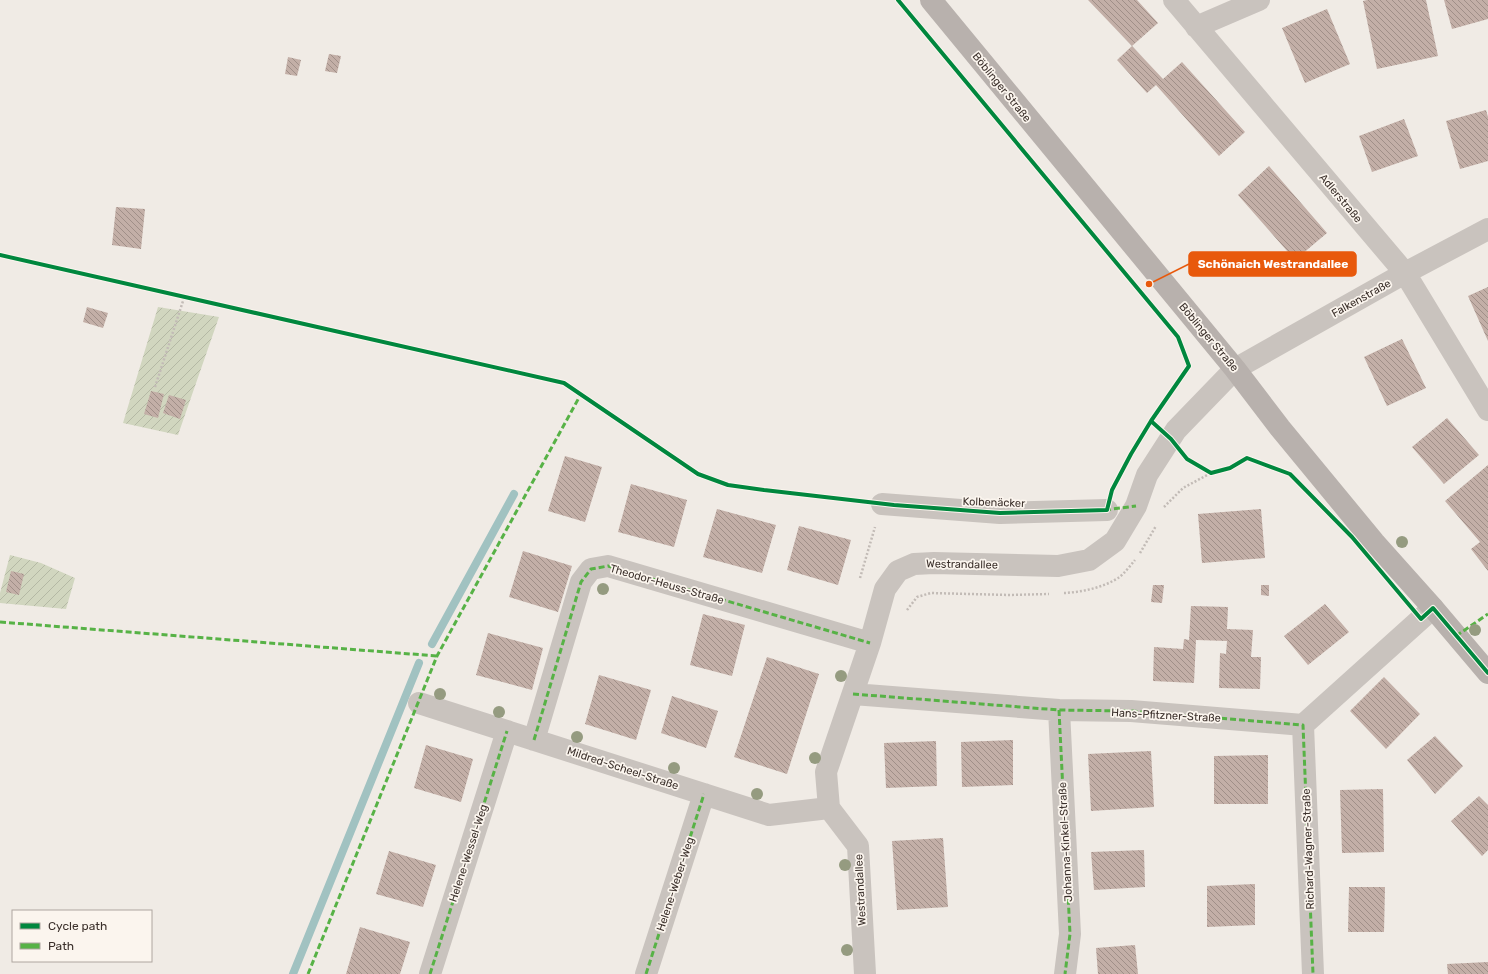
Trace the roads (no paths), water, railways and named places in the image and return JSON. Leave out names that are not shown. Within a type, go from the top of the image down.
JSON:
[{"type":"main road","name":"Böblinger Straße","points":[[930,0],[1235,369],[1280,428],[1374,542],[1488,673]]},
{"type":"street","name":"Adlerstraße","points":[[1174,0],[1405,273],[1488,410]]},
{"type":"street","points":[[1196,27],[1259,0]]},
{"type":"street","name":"Falkenstraße","points":[[1235,369],[1405,273],[1488,229]]},
{"type":"street","name":"Westrandallee","points":[[865,974],[858,846],[830,808],[826,772],[870,643],[885,589],[898,571],[914,564],[1058,566],[1089,560],[1115,541],[1136,506],[1147,475],[1176,430],[1235,369]]},
{"type":"street","name":"Kolbenäcker","points":[[882,504],[1000,513],[1107,510]]},
{"type":"street","name":"Theodor-Heuss-Straße","points":[[534,740],[581,582],[591,569],[608,566],[870,643]]},
{"type":"street","points":[[1303,725],[1433,608]]},
{"type":"street","name":"Hans-Pfitzner-Straße","points":[[853,694],[1059,710],[1131,712],[1303,725]]},
{"type":"street","name":"Mildred-Scheel-Straße","points":[[419,703],[769,815],[830,808]]},
{"type":"street","name":"Johanna-Kinkel-Straße","points":[[1059,710],[1070,934],[1065,974]]},
{"type":"street","name":"Richard-Wagner-Straße","points":[[1303,725],[1313,974]]},
{"type":"street","name":"Helene-Wessel-Weg","points":[[430,974],[507,731]]},
{"type":"street","name":"Helene-Weber-Weg","points":[[646,974],[704,794]]},
{"type":"waterway","points":[[432,644],[514,494]]},
{"type":"waterway","points":[[293,974],[419,663]]},
{"type":"place","name":"Schönaich Westrandallee","points":[[1149,284]]}]
